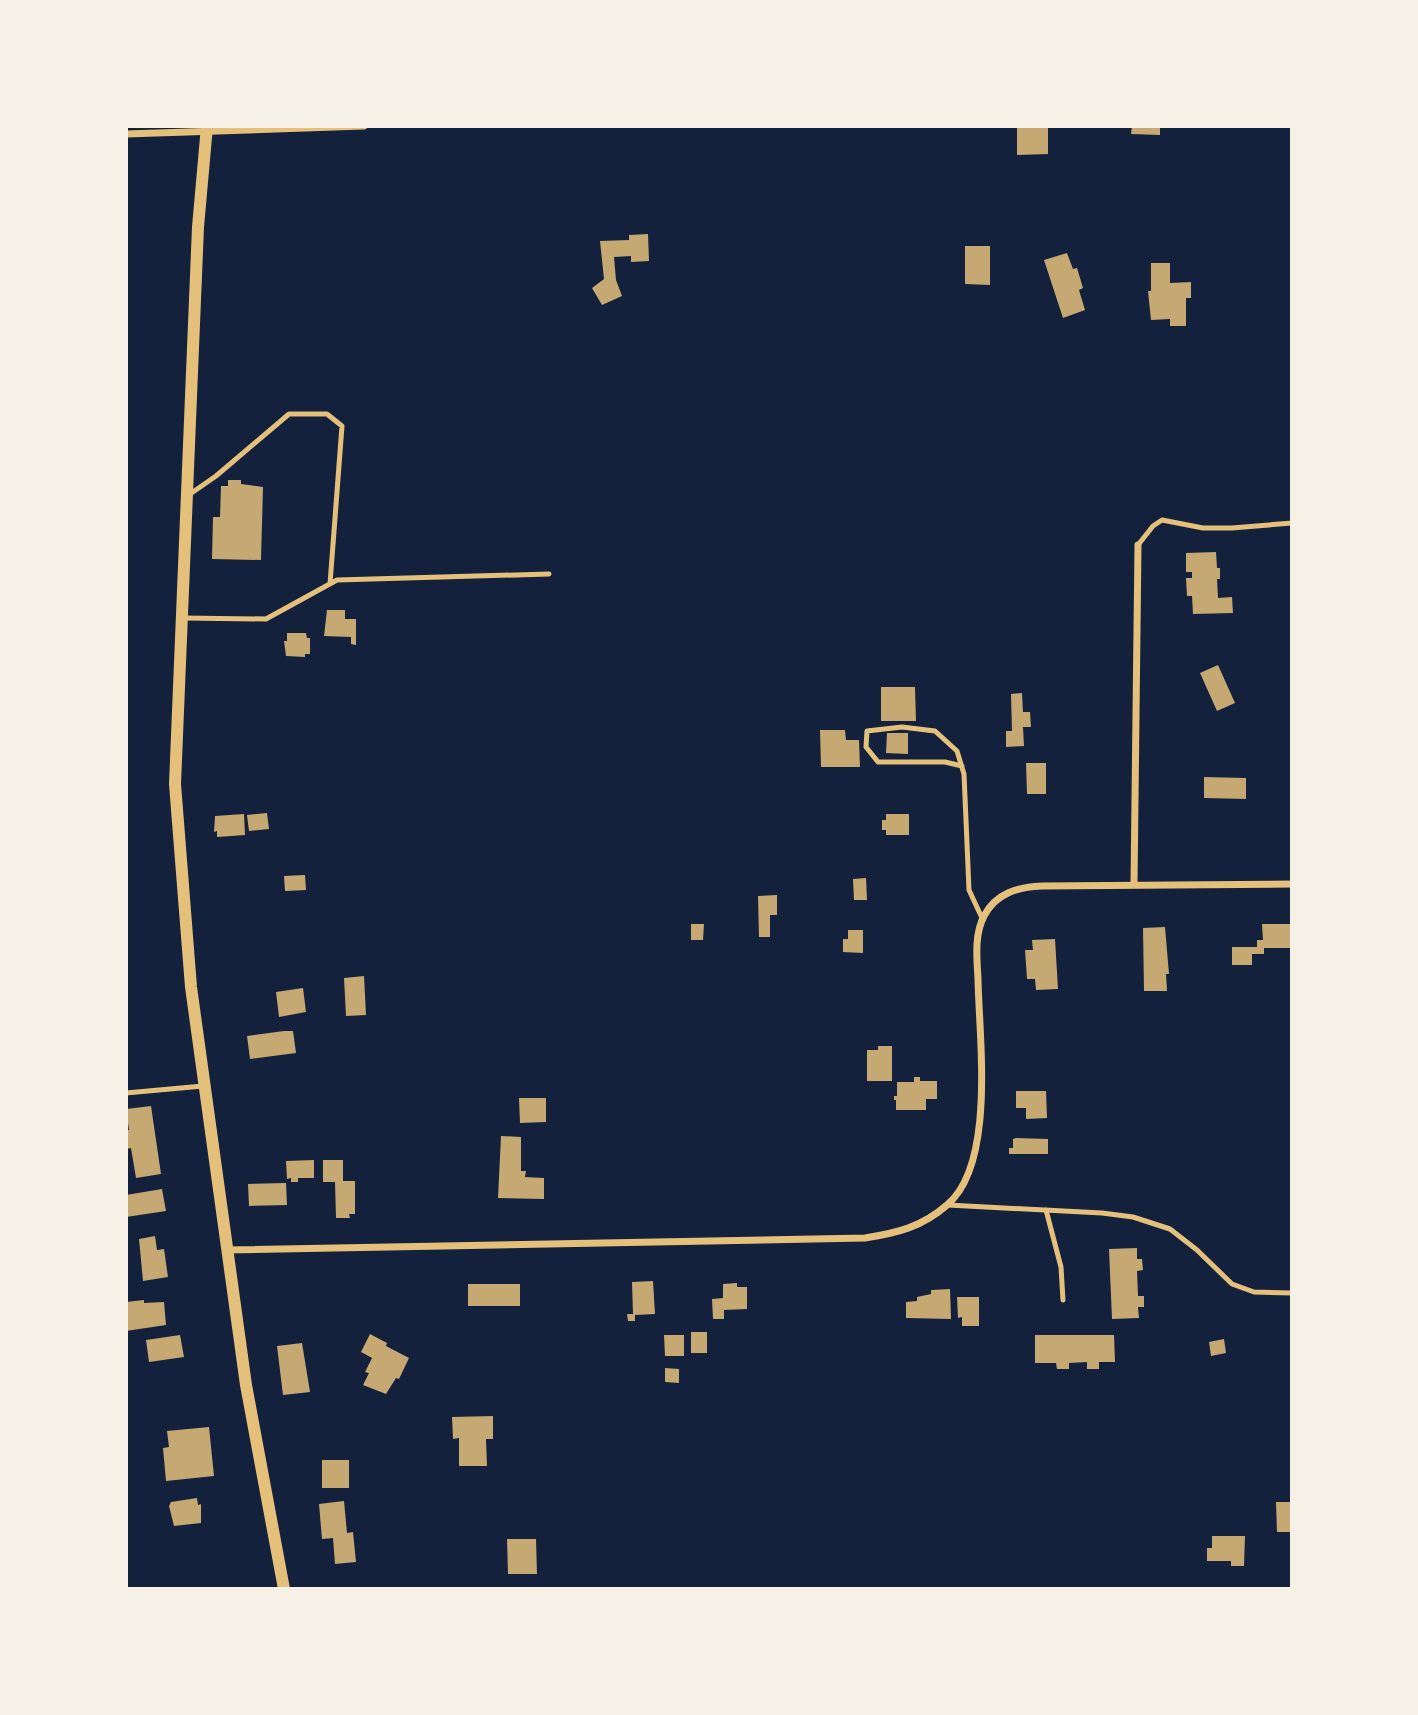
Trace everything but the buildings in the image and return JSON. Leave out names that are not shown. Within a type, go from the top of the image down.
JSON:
[{"type":"street","points":[[126,134],[207,129],[364,126]]},
{"type":"street","points":[[207,129],[198,227],[175,785],[188,960],[204,1085],[246,1385],[284,1589]]},
{"type":"street","points":[[1134,885],[1138,545]]},
{"type":"street","points":[[227,1250],[864,1238],[901,1232],[923,1222],[948,1205],[966,1178],[976,1152],[981,1105],[977,946],[982,918],[996,900],[1021,887],[1292,884]]},
{"type":"lane","points":[[187,496],[216,476],[289,414],[327,414],[342,426],[330,584]]},
{"type":"lane","points":[[1138,545],[1153,526],[1163,520],[1203,528],[1292,523]]},
{"type":"lane","points":[[182,618],[266,620],[337,580],[549,574]]},
{"type":"lane","points":[[962,766],[945,762],[878,762],[866,747],[867,732],[902,727],[935,731],[957,751],[962,766],[964,774],[969,890],[982,918]]},
{"type":"lane","points":[[126,1093],[204,1085]]},
{"type":"lane","points":[[948,1205],[1102,1213],[1151,1222],[1170,1229],[1197,1250],[1232,1284],[1254,1292],[1292,1293]]},
{"type":"lane","points":[[1046,1210],[1061,1267],[1063,1300]]}]
